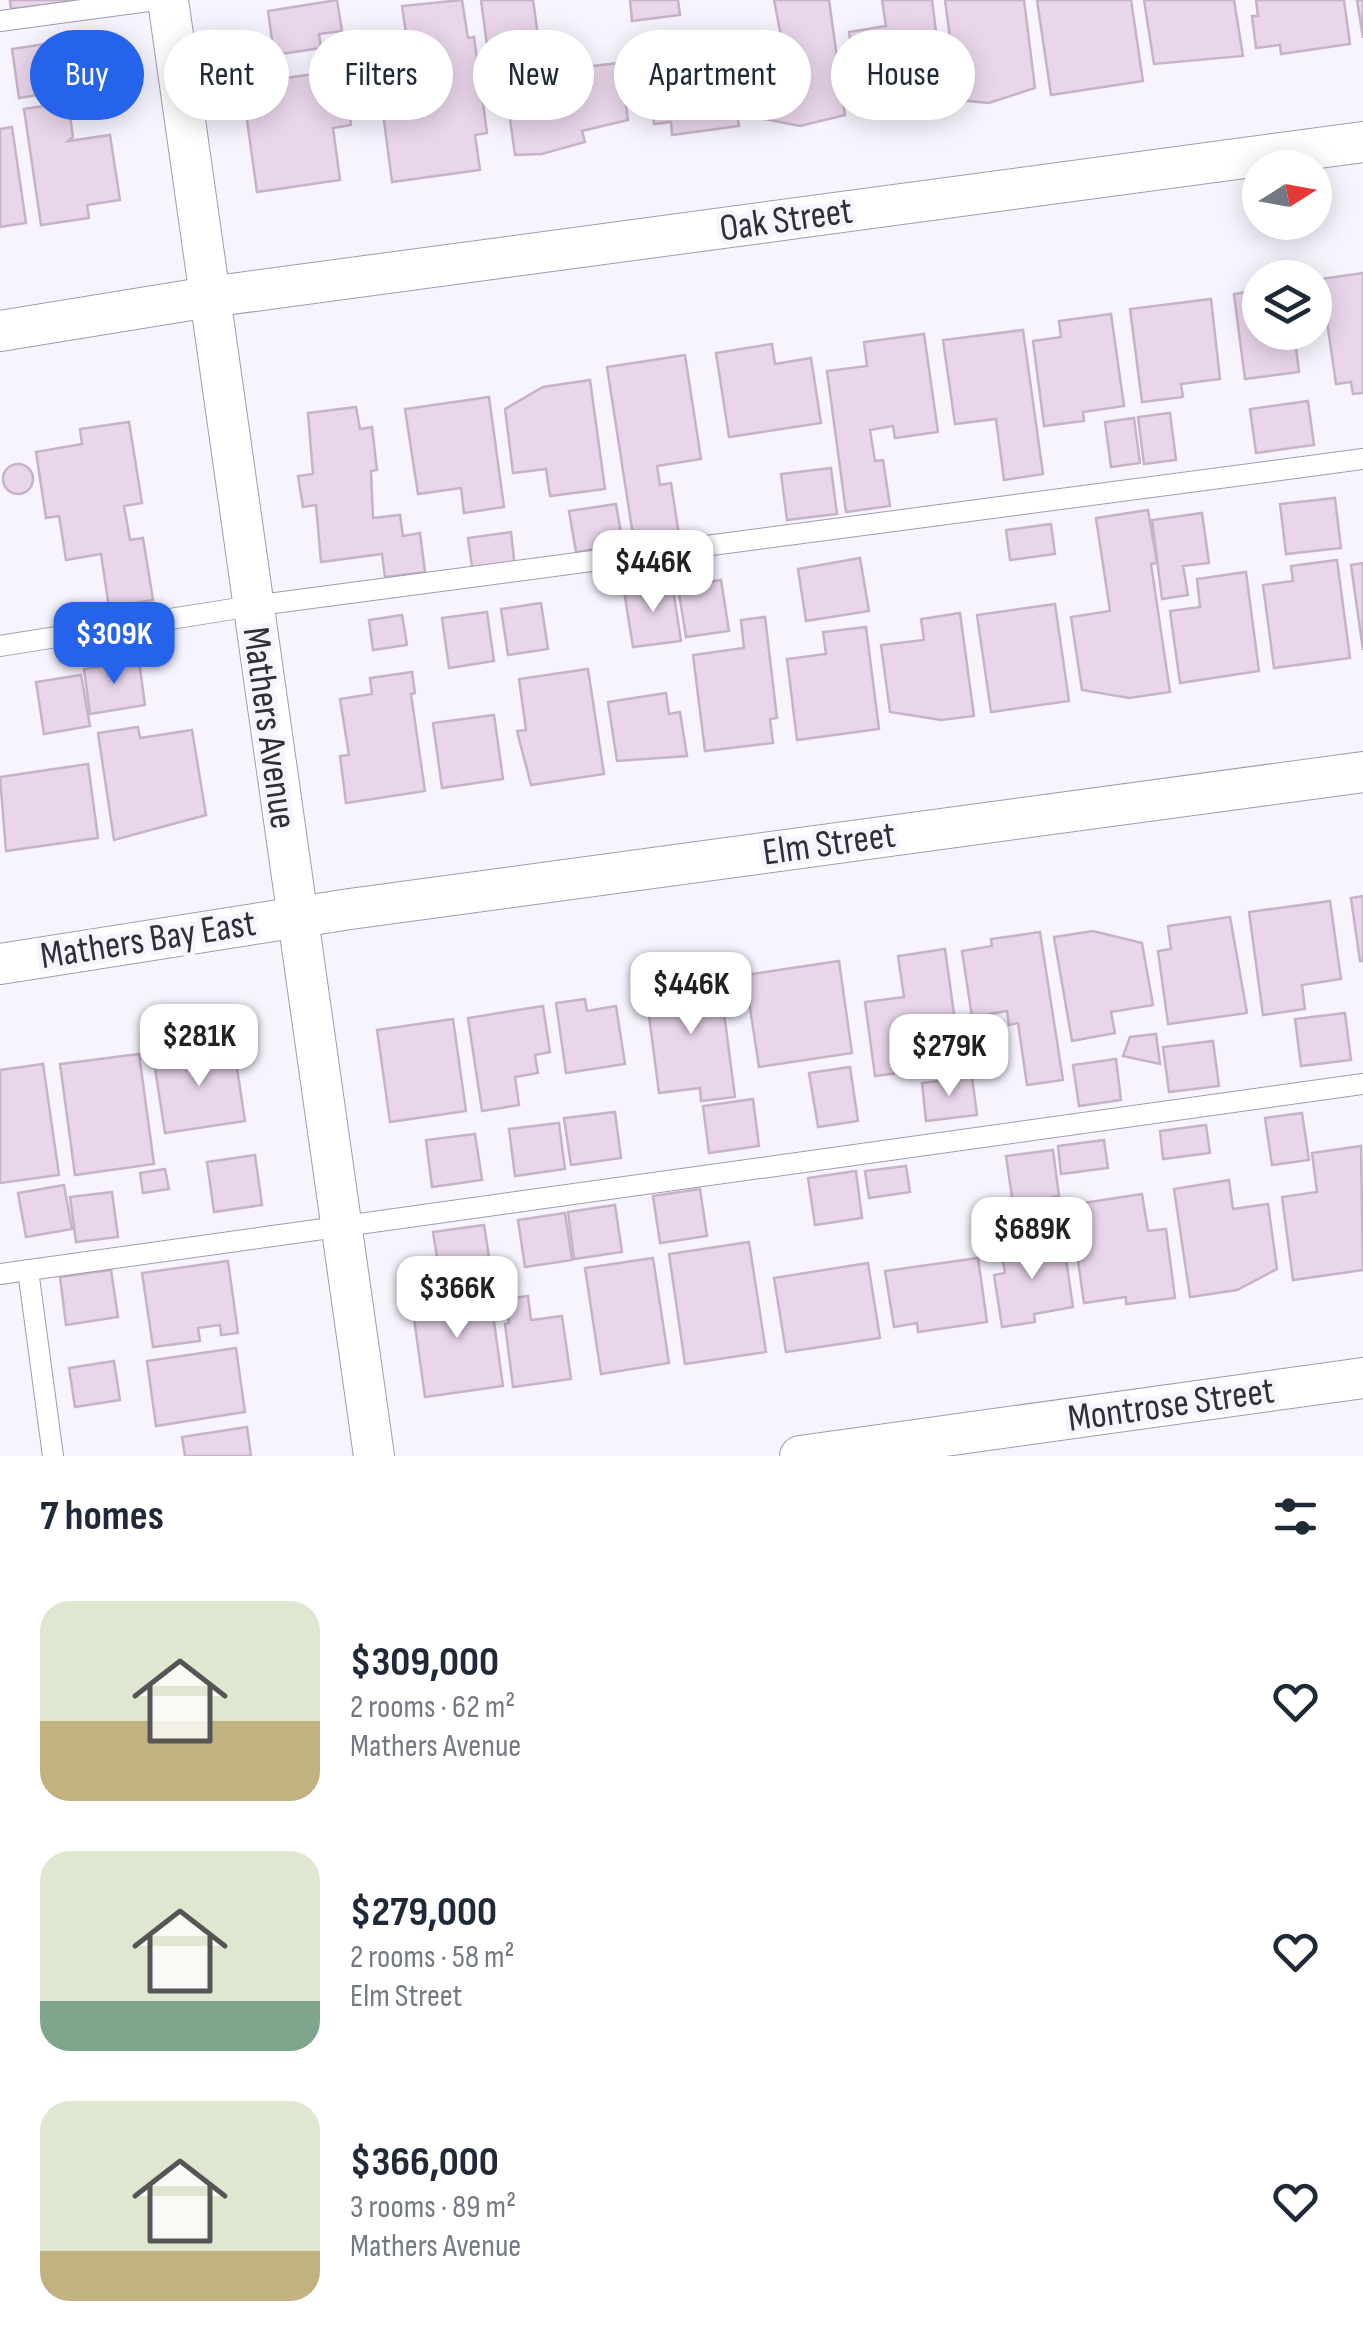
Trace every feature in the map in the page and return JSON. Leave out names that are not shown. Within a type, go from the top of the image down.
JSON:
[{"type":"street","name":"Mathers Avenue","points":[[168,0],[374,1456]]},
{"type":"street","name":"Oak Street","points":[[209,297],[1363,142]]},
{"type":"street","points":[[0,331],[209,297]]},
{"type":"street","name":"Elm Street","points":[[296,917],[1363,772]]},
{"type":"street","name":"Mathers Bay East","points":[[0,964],[296,917]]},
{"type":"street","name":"Montrose Street","points":[[800,1456],[1363,1378]]},
{"type":"lane","points":[[0,22],[156,0]]},
{"type":"lane","points":[[0,646],[252,606],[1363,459]]},
{"type":"lane","points":[[0,1274],[1363,1084]]},
{"type":"lane","points":[[28,1270],[52,1456]]},
{"type":"building","points":[[10,0],[84,0],[11,9]]},
{"type":"building","points":[[337,0],[342,30],[309,30],[309,50],[289,53],[289,30],[271,30],[268,11]]},
{"type":"building","points":[[462,0],[468,38],[473,37],[473,120],[485,120],[487,133],[475,135],[480,170],[392,182],[384,120],[453,120],[453,30],[406,30],[402,6]]},
{"type":"building","points":[[481,0],[533,0],[537,30],[485,30]]},
{"type":"building","points":[[630,0],[678,0],[680,15],[632,21]]},
{"type":"building","points":[[774,0],[829,0],[833,30],[831,118],[800,126],[769,120],[811,120],[811,30],[780,30]]},
{"type":"building","points":[[882,0],[932,0],[936,30],[861,30],[886,26]]},
{"type":"building","points":[[945,0],[1024,0],[1035,88],[989,103],[975,102],[975,30],[949,30]]},
{"type":"building","points":[[1037,0],[1131,0],[1143,81],[1051,95]]},
{"type":"building","points":[[1144,0],[1234,0],[1243,56],[1154,64]]},
{"type":"building","points":[[1256,0],[1344,0],[1350,44],[1281,54],[1280,45],[1256,48],[1252,16],[1258,16]]},
{"type":"building","points":[[1357,0],[1363,0],[1363,38]]},
{"type":"building","points":[[30,46],[30,96],[19,98],[12,49]]},
{"type":"building","points":[[614,64],[614,120],[628,120],[582,131],[585,142],[542,154],[515,155],[510,120],[594,120],[594,66]]},
{"type":"building","points":[[309,75],[309,120],[350,120],[351,125],[333,128],[340,180],[257,192],[247,120],[289,120],[289,78]]},
{"type":"building","points":[[30,108],[30,120],[71,120],[73,137],[68,141],[110,135],[120,200],[87,205],[89,218],[41,225],[24,109]]},
{"type":"building","points":[[653,120],[738,120],[739,126],[672,135],[671,122],[654,124]]},
{"type":"building","points":[[12,127],[26,223],[0,227],[0,129]]},
{"type":"building","points":[[1363,273],[1363,393],[1353,394],[1351,382],[1336,384],[1331,350],[1332,277]]},
{"type":"building","points":[[1242,293],[1242,350],[1296,350],[1299,372],[1245,379],[1234,294]]},
{"type":"building","points":[[1211,299],[1220,379],[1181,384],[1183,397],[1142,402],[1130,309]]},
{"type":"building","points":[[1111,314],[1124,406],[1083,412],[1084,421],[1044,426],[1033,341],[1061,337],[1059,321]]},
{"type":"building","points":[[1023,330],[1043,474],[1004,480],[996,419],[955,424],[943,340]]},
{"type":"building","points":[[924,334],[938,432],[895,438],[893,426],[870,430],[875,461],[883,460],[890,506],[846,512],[827,371],[867,366],[864,342]]},
{"type":"building","points":[[772,344],[775,364],[811,358],[821,423],[729,437],[716,353]]},
{"type":"building","points":[[685,355],[701,459],[657,466],[660,485],[671,483],[679,535],[634,542],[607,367]]},
{"type":"building","points":[[590,380],[605,489],[550,496],[546,469],[513,473],[505,409],[543,387]]},
{"type":"building","points":[[489,397],[504,507],[464,513],[461,488],[418,494],[405,409]]},
{"type":"building","points":[[1308,401],[1314,445],[1256,453],[1250,409]]},
{"type":"building","points":[[356,407],[360,429],[372,427],[377,470],[371,471],[373,518],[400,515],[403,536],[420,533],[425,572],[385,577],[382,554],[321,562],[316,505],[303,507],[298,476],[313,474],[308,413]]},
{"type":"building","points":[[1170,413],[1176,460],[1144,464],[1138,417]]},
{"type":"building","points":[[1134,418],[1140,463],[1111,467],[1105,422]]},
{"type":"building","points":[[129,422],[142,503],[124,506],[130,540],[143,538],[153,600],[109,607],[101,554],[66,560],[59,516],[46,518],[36,452],[82,444],[80,429]]},
{"type":"building","points":[[18,464],[29,468],[33,479],[29,490],[18,494],[7,490],[3,479],[7,468]]},
{"type":"building","points":[[831,468],[837,514],[787,520],[781,474]]},
{"type":"building","points":[[1335,498],[1341,548],[1286,554],[1280,504]]},
{"type":"building","points":[[616,504],[623,545],[576,552],[569,511]]},
{"type":"building","points":[[1148,510],[1157,563],[1151,564],[1170,692],[1129,698],[1082,690],[1071,617],[1110,611],[1096,518]]},
{"type":"building","points":[[1202,513],[1209,563],[1183,566],[1188,595],[1162,599],[1152,520]]},
{"type":"building","points":[[1051,524],[1055,554],[1010,560],[1006,530]]},
{"type":"building","points":[[511,532],[515,568],[473,574],[468,538]]},
{"type":"building","points":[[860,558],[869,611],[806,621],[798,569]]},
{"type":"building","points":[[1337,560],[1350,658],[1274,668],[1263,585],[1293,581],[1291,566]]},
{"type":"building","points":[[1363,563],[1363,650],[1351,565]]},
{"type":"building","points":[[1246,572],[1259,671],[1180,683],[1170,611],[1200,607],[1197,579]]},
{"type":"building","points":[[721,580],[729,631],[686,637],[678,587]]},
{"type":"building","points":[[672,583],[681,641],[633,647],[624,591]]},
{"type":"building","points":[[541,603],[548,649],[508,655],[501,609]]},
{"type":"building","points":[[1055,604],[1069,701],[991,712],[977,615]]},
{"type":"building","points":[[487,612],[494,661],[449,668],[442,618]]},
{"type":"building","points":[[960,613],[974,716],[941,720],[890,712],[881,645],[924,640],[921,619]]},
{"type":"building","points":[[402,615],[407,645],[373,650],[369,620]]},
{"type":"building","points":[[765,617],[777,718],[770,719],[773,743],[705,751],[693,655],[744,648],[741,620]]},
{"type":"building","points":[[866,627],[879,729],[797,740],[787,659],[826,654],[823,632]]},
{"type":"building","points":[[139,661],[145,705],[90,714],[84,669]]},
{"type":"building","points":[[588,669],[604,774],[531,785],[517,731],[526,730],[519,679]]},
{"type":"building","points":[[412,672],[415,693],[411,694],[425,791],[346,803],[340,756],[349,755],[340,699],[372,694],[370,678]]},
{"type":"building","points":[[81,675],[90,726],[44,734],[36,682]]},
{"type":"building","points":[[666,693],[669,714],[680,712],[687,756],[617,761],[608,702]]},
{"type":"building","points":[[494,715],[503,779],[442,788],[433,723]]},
{"type":"building","points":[[138,727],[140,738],[192,730],[206,815],[114,840],[98,733]]},
{"type":"building","points":[[88,764],[98,838],[6,851],[0,777]]},
{"type":"building","points":[[1363,896],[1363,961],[1360,961],[1351,898]]},
{"type":"building","points":[[1330,901],[1341,979],[1302,985],[1305,1009],[1263,1015],[1249,912]]},
{"type":"building","points":[[1230,917],[1247,1013],[1168,1024],[1158,951],[1171,949],[1168,926]]},
{"type":"building","points":[[1093,931],[1142,943],[1153,1005],[1111,1012],[1115,1033],[1072,1041],[1054,937]]},
{"type":"building","points":[[1040,932],[1063,1080],[1027,1085],[1018,1023],[1009,1025],[1007,1011],[972,1017],[962,951],[992,946],[991,939]]},
{"type":"building","points":[[945,949],[961,1065],[875,1076],[865,1002],[904,997],[898,956]]},
{"type":"building","points":[[839,961],[852,1053],[759,1067],[745,975]]},
{"type":"building","points":[[719,975],[735,1097],[701,1101],[700,1088],[659,1093],[645,985]]},
{"type":"building","points":[[585,999],[587,1011],[616,1006],[625,1064],[566,1073],[556,1003]]},
{"type":"building","points":[[543,1006],[550,1052],[535,1055],[538,1073],[515,1077],[519,1105],[482,1111],[468,1018]]},
{"type":"building","points":[[1345,1013],[1351,1060],[1301,1066],[1295,1019]]},
{"type":"building","points":[[453,1019],[466,1111],[390,1122],[377,1030]]},
{"type":"building","points":[[1156,1034],[1160,1064],[1123,1056],[1130,1037]]},
{"type":"building","points":[[1213,1041],[1219,1086],[1169,1092],[1163,1047]]},
{"type":"building","points":[[201,1048],[201,1053],[234,1048],[245,1121],[165,1133],[153,1055]]},
{"type":"building","points":[[139,1054],[154,1164],[75,1175],[60,1064]]},
{"type":"building","points":[[1116,1059],[1121,1100],[1079,1106],[1073,1065]]},
{"type":"building","points":[[43,1064],[59,1175],[0,1183],[0,1070]]},
{"type":"building","points":[[850,1067],[858,1121],[818,1127],[809,1073]]},
{"type":"building","points":[[972,1077],[977,1115],[926,1121],[922,1083]]},
{"type":"building","points":[[753,1099],[759,1146],[709,1153],[703,1106]]},
{"type":"building","points":[[615,1112],[621,1158],[571,1165],[564,1118]]},
{"type":"building","points":[[1302,1113],[1309,1160],[1272,1165],[1265,1118]]},
{"type":"building","points":[[559,1123],[565,1169],[515,1176],[509,1129]]},
{"type":"building","points":[[1206,1125],[1210,1153],[1163,1159],[1160,1131]]},
{"type":"building","points":[[475,1134],[482,1180],[432,1187],[426,1140]]},
{"type":"building","points":[[1104,1140],[1108,1168],[1061,1174],[1058,1146]]},
{"type":"building","points":[[1361,1146],[1363,1270],[1293,1280],[1282,1197],[1317,1192],[1312,1153]]},
{"type":"building","points":[[1053,1150],[1059,1196],[1013,1204],[1006,1156]]},
{"type":"building","points":[[255,1155],[262,1205],[214,1212],[207,1162]]},
{"type":"building","points":[[906,1166],[910,1192],[869,1198],[865,1171]]},
{"type":"building","points":[[165,1169],[169,1189],[143,1193],[140,1173]]},
{"type":"building","points":[[856,1171],[862,1218],[815,1225],[808,1178]]},
{"type":"building","points":[[1229,1180],[1233,1209],[1268,1204],[1277,1269],[1237,1290],[1190,1297],[1174,1189]]},
{"type":"building","points":[[64,1185],[72,1229],[26,1237],[18,1193]]},
{"type":"building","points":[[700,1189],[707,1236],[660,1243],[653,1196]]},
{"type":"building","points":[[112,1192],[118,1237],[76,1242],[70,1197]]},
{"type":"building","points":[[1142,1194],[1148,1231],[1166,1229],[1175,1298],[1126,1304],[1126,1297],[1084,1303],[1070,1205]]},
{"type":"building","points":[[615,1205],[622,1252],[574,1259],[568,1212]]},
{"type":"building","points":[[565,1213],[572,1260],[525,1267],[518,1220]]},
{"type":"building","points":[[484,1225],[490,1263],[439,1270],[433,1232]]},
{"type":"building","points":[[1026,1239],[1028,1250],[1064,1245],[1073,1307],[1034,1314],[1035,1322],[1002,1327],[994,1275],[1005,1273],[1000,1243]]},
{"type":"building","points":[[749,1242],[766,1352],[685,1364],[669,1254]]},
{"type":"building","points":[[653,1258],[669,1363],[601,1374],[585,1268]]},
{"type":"building","points":[[978,1258],[987,1322],[918,1332],[917,1323],[894,1327],[885,1271]]},
{"type":"building","points":[[228,1261],[238,1333],[221,1335],[220,1325],[198,1328],[200,1341],[153,1347],[142,1273]]},
{"type":"building","points":[[868,1263],[880,1338],[786,1352],[774,1278]]},
{"type":"building","points":[[111,1270],[118,1317],[66,1325],[60,1277]]},
{"type":"building","points":[[489,1286],[503,1386],[425,1397],[411,1297]]},
{"type":"building","points":[[528,1296],[531,1320],[562,1316],[571,1379],[513,1387],[506,1299]]},
{"type":"building","points":[[236,1348],[245,1412],[156,1426],[147,1361]]},
{"type":"building","points":[[114,1361],[120,1400],[75,1407],[69,1368]]},
{"type":"building","points":[[247,1427],[251,1456],[185,1456],[182,1437]]}]
